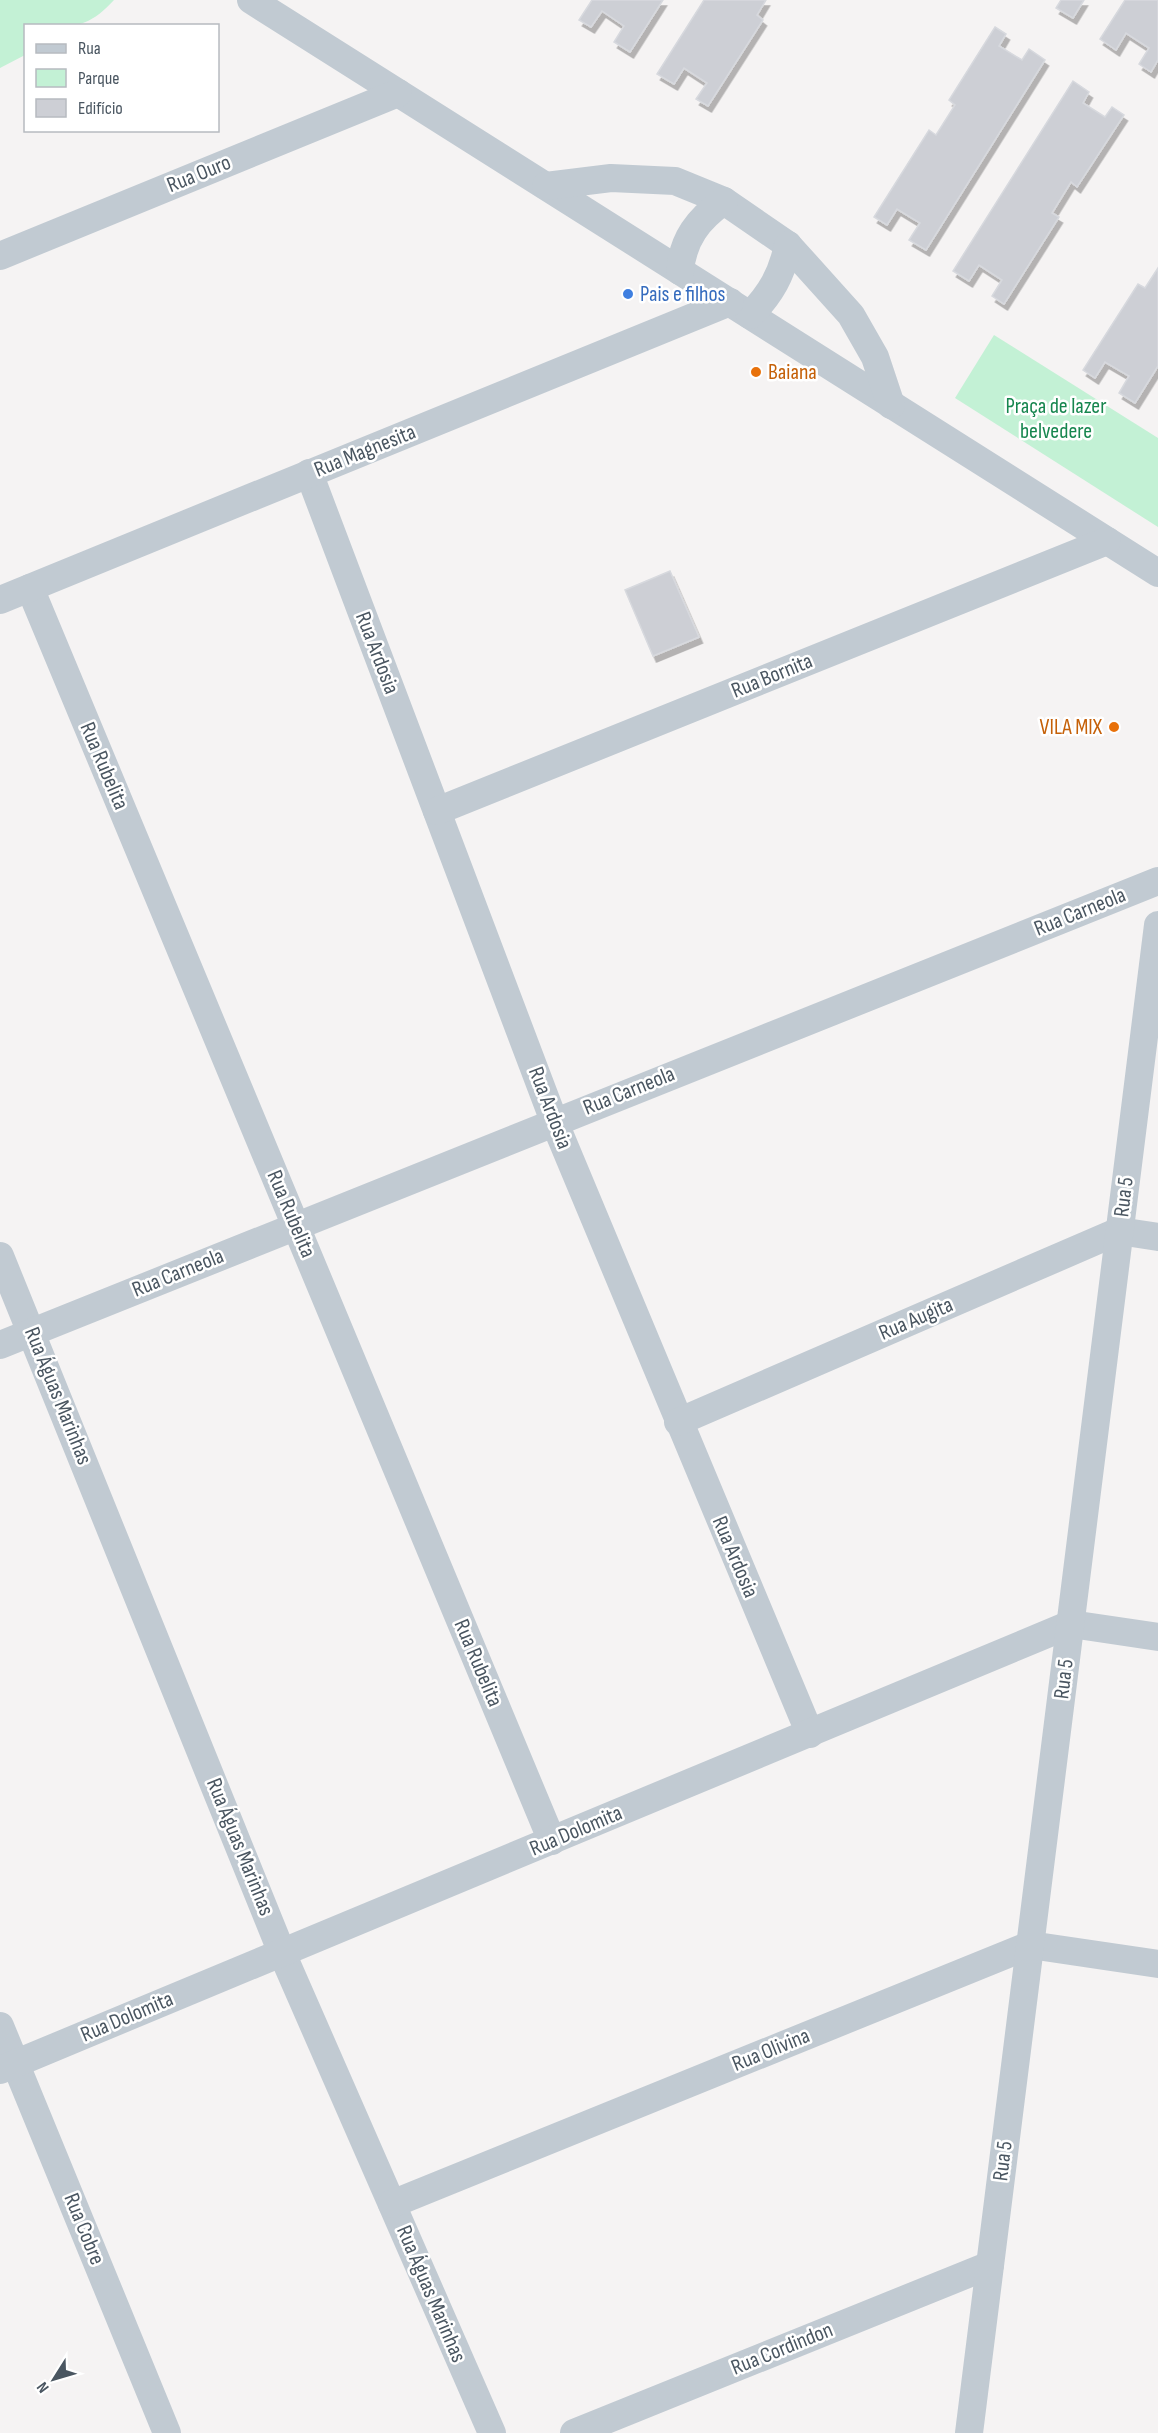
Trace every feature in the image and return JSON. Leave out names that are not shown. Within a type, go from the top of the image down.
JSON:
[{"type":"street","points":[[251,0],[1158,573]]},
{"type":"street","name":"Rua Ouro","points":[[0,256],[398,93]]},
{"type":"street","points":[[546,186],[611,178],[675,181],[724,201],[788,245],[851,315],[874,357],[891,405]]},
{"type":"street","points":[[680,271],[686,242],[693,229],[707,213],[724,201]]},
{"type":"street","points":[[740,309],[774,287],[784,267],[788,245]]},
{"type":"street","name":"Rua Magnesita","points":[[0,600],[309,473],[740,309]]},
{"type":"street","name":"Rua Ardosia","points":[[309,473],[554,1121],[810,1734]]},
{"type":"street","name":"Rua Bornita","points":[[437,811],[1107,541]]},
{"type":"street","name":"Rua Rubelita","points":[[30,588],[552,1841]]},
{"type":"street","name":"Rua Carneola","points":[[0,1345],[554,1121],[1158,881]]},
{"type":"street","name":"Rua 5","points":[[969,2433],[1158,925]]},
{"type":"street","points":[[1119,1231],[1158,1237]]},
{"type":"street","name":"Rua Augita","points":[[678,1422],[1119,1231]]},
{"type":"street","name":"Rua Águas Marinhas","points":[[0,1256],[282,1953],[492,2433]]},
{"type":"street","points":[[1071,1624],[1158,1637]]},
{"type":"street","name":"Rua Dolomita","points":[[8,2067],[1071,1624]]},
{"type":"street","points":[[1030,1945],[1158,1964]]},
{"type":"street","name":"Rua Olivina","points":[[392,2204],[1030,1945]]},
{"type":"street","name":"Rua Cobre","points":[[0,2026],[8,2067],[167,2433]]},
{"type":"street","name":"Rua Cordindon","points":[[574,2433],[990,2265]]},
{"type":"green space","points":[[0,0],[114,0],[103,11],[84,23],[24,24],[24,56],[0,68]]},
{"type":"green space","name":"Praça de lazer belvedere","points":[[994,335],[1158,438],[1158,527],[955,398]]},
{"type":"building","points":[[592,0],[663,0],[630,52],[614,42],[624,26],[602,11],[591,27],[579,20]]},
{"type":"building","points":[[704,0],[766,0],[757,15],[763,20],[708,106],[696,99],[707,83],[684,68],[674,84],[657,74]]},
{"type":"building","points":[[1061,0],[1084,0],[1073,18],[1056,8]]},
{"type":"building","points":[[1125,0],[1158,0],[1158,60],[1151,72],[1139,64],[1149,48],[1126,33],[1116,50],[1100,39]]},
{"type":"building","points":[[995,27],[1006,34],[999,46],[1022,60],[1029,49],[1045,60],[926,250],[909,240],[920,223],[897,209],[887,225],[874,217],[929,130],[936,135],[955,105],[949,100]]},
{"type":"building","points":[[1073,81],[1089,92],[1083,103],[1105,117],[1112,107],[1124,115],[1077,187],[1071,182],[1052,213],[1059,217],[1004,304],[992,296],[1002,280],[979,265],[969,281],[953,271]]},
{"type":"building","points":[[1158,268],[1158,366],[1135,403],[1119,393],[1129,376],[1105,362],[1095,378],[1083,370],[1138,284],[1145,288]]},
{"type":"building","points":[[670,571],[699,637],[653,656],[625,590]]},
{"type":"place","name":"Pais e filhos","points":[[628,294]]},
{"type":"place","name":"Baiana","points":[[756,372]]},
{"type":"place","name":"VILA MIX","points":[[1114,727]]}]
